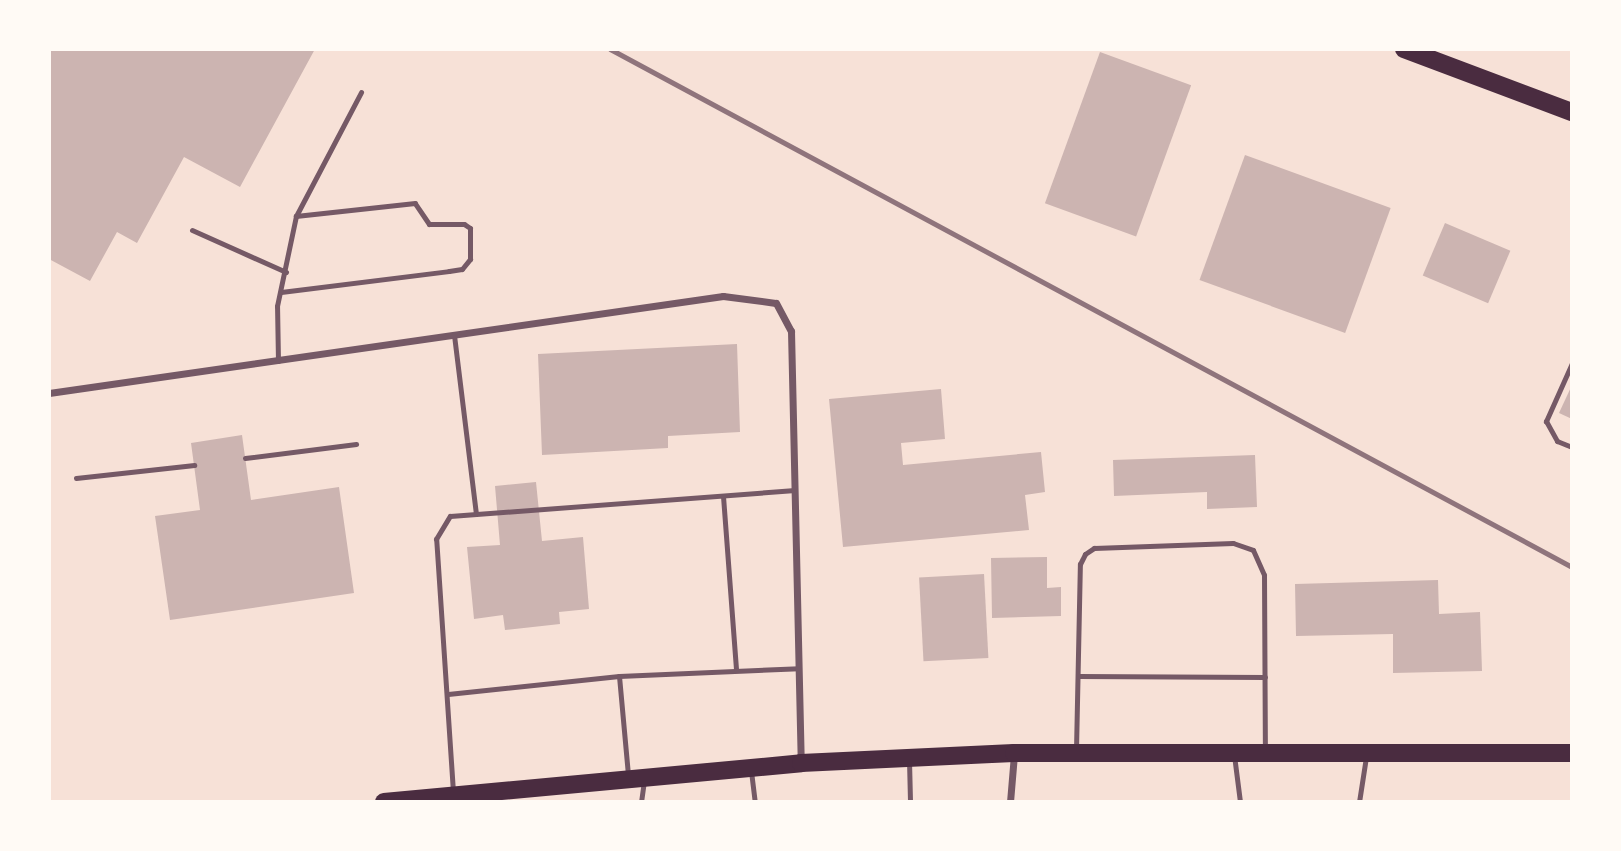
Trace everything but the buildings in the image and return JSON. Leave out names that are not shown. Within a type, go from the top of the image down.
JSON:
[{"type":"main road","points":[[1404,49],[1572,111]]},
{"type":"main road","points":[[384,802],[801,764],[1014,753],[1572,753]]},
{"type":"street","points":[[49,393],[723,296],[776,303],[791,331],[801,764]]},
{"type":"street","points":[[1010,802],[1014,753]]},
{"type":"lane","points":[[278,360],[277,306],[296,216],[361,92]]},
{"type":"lane","points":[[281,292],[461,269],[470,259],[470,228],[464,223],[429,224],[415,203],[296,216]]},
{"type":"lane","points":[[191,230],[286,272]]},
{"type":"lane","points":[[454,335],[475,514]]},
{"type":"lane","points":[[1572,363],[1546,421],[1557,441],[1572,447]]},
{"type":"lane","points":[[245,458],[356,444]]},
{"type":"lane","points":[[76,478],[194,465]]},
{"type":"lane","points":[[453,796],[436,539],[450,516],[795,490]]},
{"type":"lane","points":[[723,496],[736,670]]},
{"type":"lane","points":[[1076,753],[1080,564],[1085,554],[1094,548],[1242,544],[1259,559],[1264,575],[1265,753]]},
{"type":"lane","points":[[448,694],[619,676],[799,668]]},
{"type":"lane","points":[[619,676],[640,802]]},
{"type":"lane","points":[[1078,676],[1265,677]]},
{"type":"lane","points":[[1234,752],[1240,802]]},
{"type":"lane","points":[[1359,802],[1367,753]]},
{"type":"lane","points":[[909,758],[911,802]]},
{"type":"lane","points":[[750,768],[755,802]]},
{"type":"railway","points":[[610,49],[1572,567]]}]
